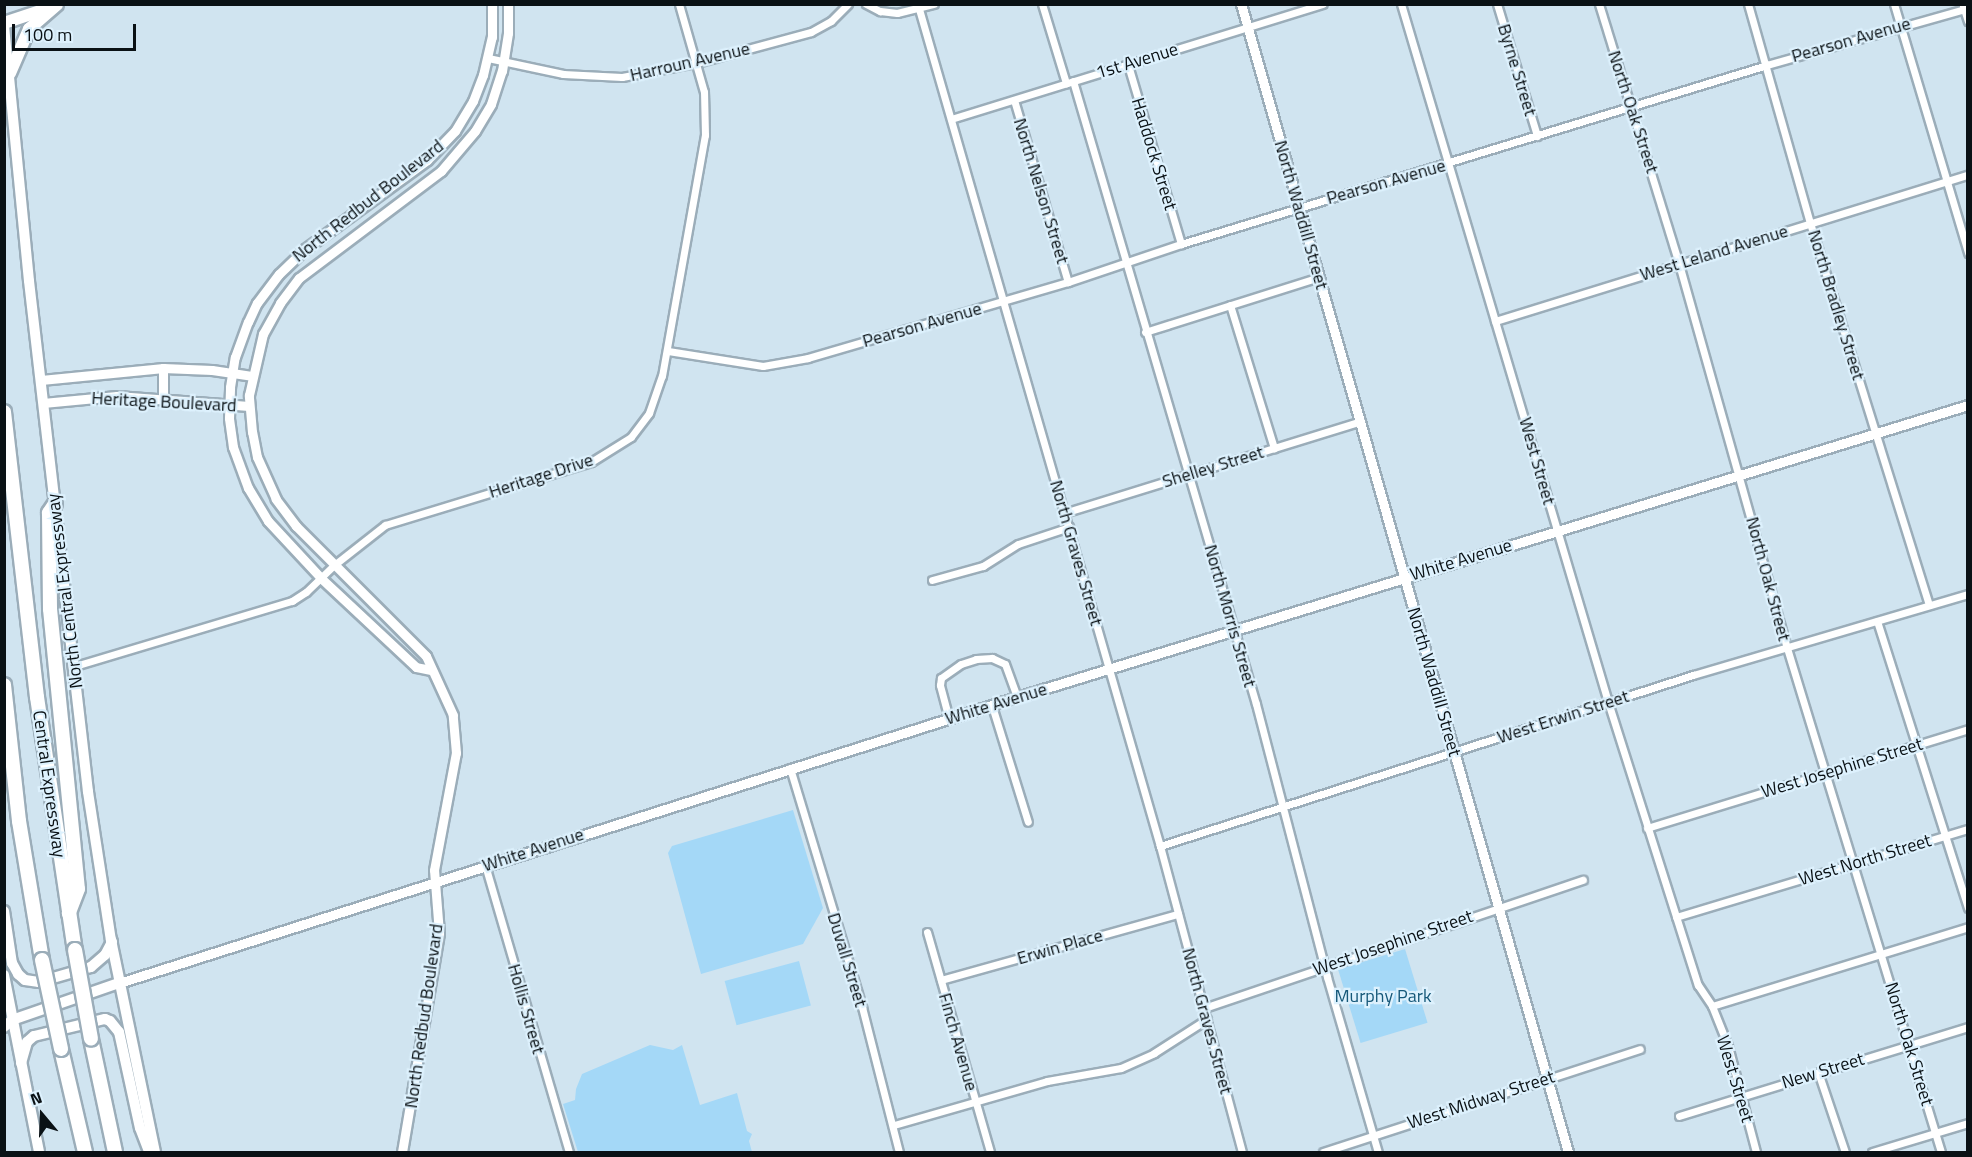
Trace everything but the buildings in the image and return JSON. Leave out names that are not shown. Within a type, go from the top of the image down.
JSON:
[{"type":"highway","points":[[4,24],[58,5]]},
{"type":"highway","points":[[7,71],[29,29],[58,5]]},
{"type":"highway","name":"Central Expressway","points":[[4,412],[36,687],[69,915],[91,1039],[115,1152]]},
{"type":"highway","points":[[55,504],[49,513],[50,609],[78,889],[69,915]]},
{"type":"highway","name":"Central Expressway","points":[[4,685],[19,821],[42,960],[70,1095],[85,1152]]},
{"type":"highway","points":[[4,799],[19,821]]},
{"type":"highway","points":[[70,1095],[79,1152]]},
{"type":"main road","name":"North Central Expressway","points":[[4,24],[7,71],[43,403],[58,513],[88,792],[119,983],[155,1152]]},
{"type":"main road","points":[[4,911],[12,963],[25,980],[39,982],[91,967],[105,955],[112,942]]},
{"type":"main road","points":[[4,975],[7,1022],[21,1063],[39,1152]]},
{"type":"main road","points":[[7,1022],[119,983]]},
{"type":"main road","points":[[21,1063],[27,1042],[34,1036],[105,1019],[110,1021],[119,1032],[140,1128],[149,1152]]},
{"type":"street","name":"North Redbud Boulevard","points":[[431,670],[416,667],[321,578],[268,521],[248,488],[233,447],[228,405],[232,373],[252,313],[279,274],[304,249],[416,169],[446,143],[473,101],[488,58],[492,37],[492,4]]},
{"type":"street","name":"North Redbud Boulevard","points":[[402,1152],[439,933],[434,881],[456,753],[457,733],[447,698],[426,656],[289,518],[269,488],[257,457],[249,406],[252,376],[263,334],[290,288],[320,259],[429,180],[456,156],[484,118],[498,87],[504,61],[508,4]]},
{"type":"street","name":"Heritage Drive","points":[[75,666],[292,601],[374,532],[393,522],[591,462],[609,453],[631,437],[649,413],[662,376],[705,135],[706,113],[696,63],[679,4]]},
{"type":"street","name":"Harroun Avenue","points":[[488,58],[563,74],[622,77],[696,63],[811,32],[831,21],[848,4]]},
{"type":"street","points":[[866,4],[888,12],[919,9],[933,4]]},
{"type":"street","name":"North Morris Street","points":[[1042,4],[1070,82],[1126,263],[1234,630],[1378,1152]]},
{"type":"street","name":"North Waddill Street","points":[[1241,4],[1569,1152]]},
{"type":"street","name":"1st Avenue","points":[[951,119],[1323,4]]},
{"type":"street","name":"West Street","points":[[1401,4],[1608,702],[1698,985],[1712,1006],[1728,1046],[1756,1152]]},
{"type":"street","name":"Byrne Street","points":[[1497,4],[1537,136]]},
{"type":"street","name":"North Oak Street","points":[[1599,4],[1679,264],[1787,648],[1941,1152]]},
{"type":"street","name":"North Bradley Street","points":[[1748,4],[1767,64],[1810,223],[1929,605]]},
{"type":"street","points":[[1894,4],[1968,253]]},
{"type":"street","points":[[1965,7],[1968,21]]},
{"type":"street","name":"Pearson Avenue","points":[[668,351],[752,365],[775,366],[1068,282],[1299,207],[1449,164],[1767,64],[1965,7]]},
{"type":"street","name":"North Graves Street","points":[[919,9],[1160,846],[1242,1152]]},
{"type":"street","name":"Haddock Street","points":[[1128,64],[1181,244]]},
{"type":"street","name":"North Nelson Street","points":[[1014,100],[1068,282]]},
{"type":"street","name":"West Leland Avenue","points":[[1495,321],[1968,176]]},
{"type":"street","points":[[1145,332],[1318,277]]},
{"type":"street","points":[[1230,305],[1274,448]]},
{"type":"street","points":[[163,368],[163,398]]},
{"type":"street","name":"Heritage Boulevard","points":[[41,380],[163,368],[252,376]]},
{"type":"street","name":"Heritage Boulevard","points":[[43,403],[101,396],[163,398],[249,406]]},
{"type":"street","name":"White Avenue","points":[[119,983],[1017,697],[1968,405]]},
{"type":"street","name":"Shelley Street","points":[[1064,513],[1361,421]]},
{"type":"street","points":[[932,580],[983,567],[1018,544],[1069,527]]},
{"type":"street","name":"West Erwin Street","points":[[1160,846],[1608,702],[1967,594]]},
{"type":"street","points":[[1877,621],[1968,908]]},
{"type":"street","points":[[949,719],[940,685],[941,678],[961,664],[976,659],[992,658],[1005,664],[1017,697]]},
{"type":"street","points":[[992,706],[1028,822]]},
{"type":"street","name":"West Josephine Street","points":[[1647,828],[1968,729]]},
{"type":"street","name":"Duvall Street","points":[[790,768],[862,1007],[894,1125],[899,1152]]},
{"type":"street","name":"West North Street","points":[[1676,917],[1968,829]]},
{"type":"street","name":"Hollis Street","points":[[485,865],[569,1152]]},
{"type":"street","name":"West Josephine Street","points":[[1204,1008],[1583,880]]},
{"type":"street","name":"Erwin Place","points":[[941,980],[1178,914]]},
{"type":"street","points":[[1712,1006],[1968,927]]},
{"type":"street","name":"Finch Avenue","points":[[927,932],[990,1152]]},
{"type":"street","points":[[894,1125],[1047,1081],[1121,1068],[1154,1053],[1207,1019]]},
{"type":"street","name":"New Street","points":[[1679,1116],[1968,1027]]},
{"type":"street","name":"West Midway Street","points":[[1323,1152],[1640,1049]]},
{"type":"street","points":[[1818,1072],[1845,1152]]},
{"type":"street","points":[[1872,1152],[1968,1123]]},
{"type":"green space","points":[[793,810],[823,908],[803,944],[701,974],[668,853],[672,846]]},
{"type":"green space","name":"Murphy Park","points":[[1405,949],[1428,1023],[1361,1043],[1338,969]]},
{"type":"green space","points":[[799,961],[811,1005],[737,1025],[725,981]]},
{"type":"green space","points":[[650,1045],[673,1050],[682,1045],[700,1105],[737,1093],[747,1131],[752,1134],[749,1141],[752,1152],[578,1152],[563,1104],[575,1100],[576,1089],[582,1074]]}]
